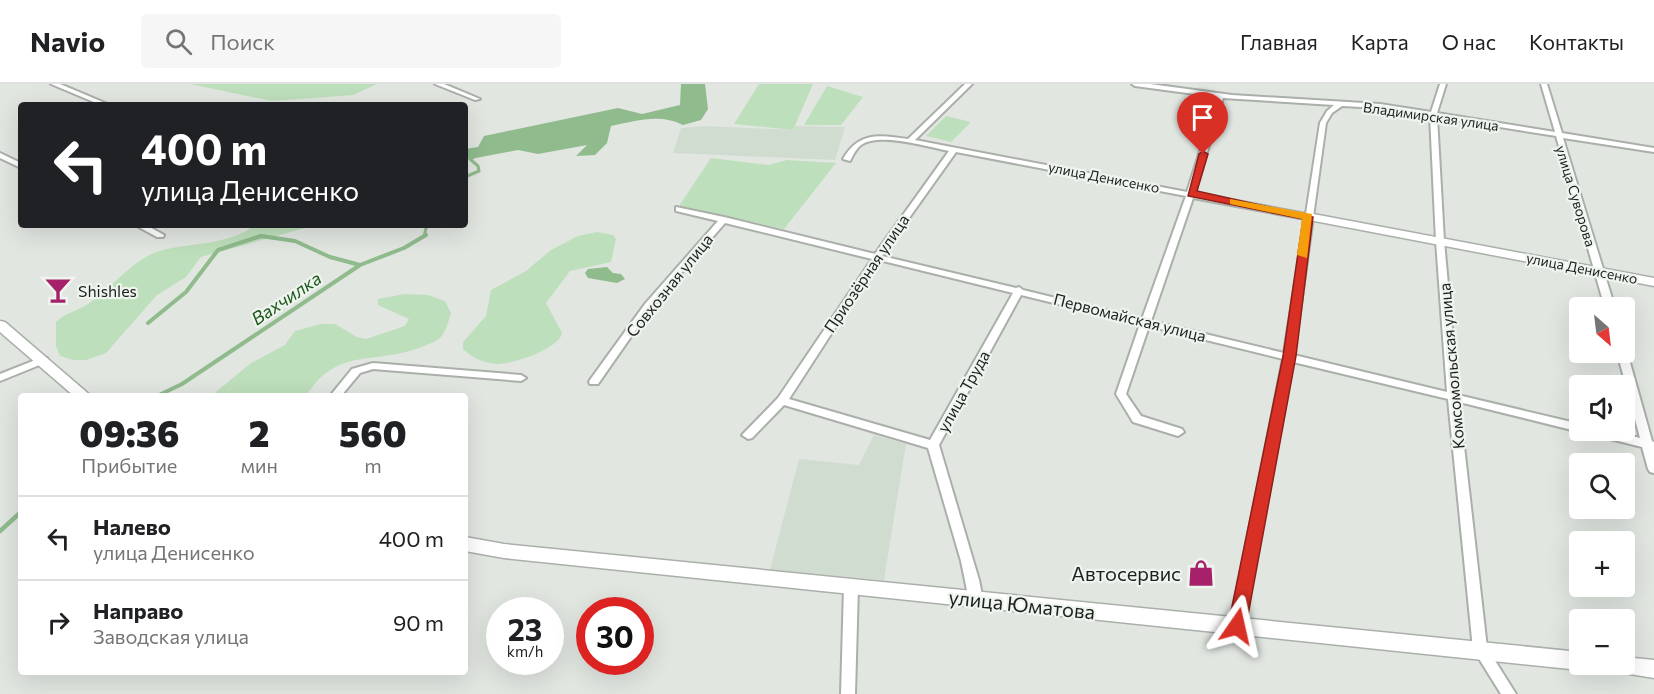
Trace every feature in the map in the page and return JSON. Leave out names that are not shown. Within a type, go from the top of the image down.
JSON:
[{"type":"main road","name":"улица Денисенко","points":[[1308,217],[1654,282]]},
{"type":"main road","points":[[0,325],[80,393]]},
{"type":"main road","name":"улица Юматова","points":[[468,545],[504,551],[1569,660]]},
{"type":"main road","points":[[1635,667],[1654,669]]},
{"type":"street","points":[[54,84],[99,102]]},
{"type":"street","points":[[438,84],[477,99]]},
{"type":"street","points":[[910,141],[969,84]]},
{"type":"street","name":"Владимирская улица","points":[[1135,84],[1221,95],[1339,105],[1380,106],[1654,150]]},
{"type":"street","name":"Комсомольская улица","points":[[1443,84],[1433,115],[1440,241],[1453,398],[1480,649]]},
{"type":"street","name":"улица Суворова","points":[[1544,84],[1607,297]]},
{"type":"street","points":[[1178,432],[1137,419],[1121,394],[1148,323],[1221,95]]},
{"type":"street","points":[[1237,626],[1289,356],[1323,123],[1329,112],[1339,105]]},
{"type":"street","name":"улица Денисенко","points":[[847,159],[852,148],[860,140],[874,137],[910,141],[1308,217]]},
{"type":"street","name":"Приозёрная улица","points":[[748,435],[782,401],[923,189],[954,148]]},
{"type":"street","points":[[0,155],[18,164]]},
{"type":"street","name":"Первомайская улица","points":[[679,209],[879,255],[1569,425]]},
{"type":"street","name":"Совхозная улица","points":[[594,382],[648,306],[724,219]]},
{"type":"street","points":[[146,228],[160,235]]},
{"type":"street","name":"улица Труда","points":[[976,600],[971,566],[944,487],[933,445],[1019,290]]},
{"type":"street","points":[[0,378],[43,360]]},
{"type":"street","points":[[1625,363],[1651,445],[1654,469]]},
{"type":"street","points":[[337,393],[356,370],[373,366],[521,378]]},
{"type":"street","points":[[782,401],[933,445]]},
{"type":"street","points":[[1635,441],[1651,445]]},
{"type":"street","points":[[848,694],[851,587]]},
{"type":"street","points":[[1480,649],[1509,694]]},
{"type":"shaded area","points":[[190,84],[377,84],[353,95],[272,101]]},
{"type":"shaded area","points":[[681,84],[705,84],[708,109],[701,120],[683,125],[665,119],[647,119],[611,126],[607,143],[595,155],[576,156],[587,145],[538,154],[518,150],[468,159],[468,149],[478,147],[484,136],[618,108],[642,114],[680,105]]},
{"type":"shaded area","points":[[759,84],[813,84],[793,130],[734,124]]},
{"type":"shaded area","points":[[827,86],[863,97],[841,125],[804,125]]},
{"type":"shaded area","points":[[946,116],[971,122],[951,142],[926,136]]},
{"type":"shaded area","points":[[706,126],[793,130],[795,126],[845,127],[835,160],[673,153],[681,128]]},
{"type":"shaded area","points":[[711,158],[769,165],[787,160],[836,163],[784,229],[679,206]]},
{"type":"shaded area","points":[[250,228],[305,228],[201,257],[186,277],[157,295],[106,353],[86,360],[73,360],[60,356],[56,346],[56,322],[98,297],[145,258],[155,252],[212,242]]},
{"type":"shaded area","points":[[597,232],[613,235],[616,239],[611,262],[570,271],[546,303],[562,333],[553,345],[524,358],[497,364],[478,360],[463,349],[463,342],[486,316],[491,290],[526,271],[551,250],[578,236]]},
{"type":"shaded area","points":[[607,267],[613,273],[621,274],[625,279],[617,283],[588,278],[585,273],[588,269]]},
{"type":"shaded area","points":[[404,294],[428,295],[445,301],[451,313],[446,329],[435,342],[407,352],[345,363],[331,369],[318,380],[308,393],[215,393],[251,363],[285,345],[295,331],[321,324],[335,324],[357,337],[366,339],[405,326],[409,319],[378,305],[378,299]]},
{"type":"shaded area","points":[[874,435],[906,444],[884,580],[770,570],[799,459],[859,465]]},
{"type":"waterway","name":"Вахчилка","points":[[468,176],[479,171],[478,166],[470,159],[474,157]]},
{"type":"waterway","name":"Вахчилка","points":[[424,236],[426,228]]},
{"type":"waterway","name":"Вахчилка","points":[[360,265],[404,248],[426,235]]},
{"type":"waterway","points":[[148,323],[186,292],[218,250],[261,236]]},
{"type":"waterway","points":[[261,236],[295,241],[330,257],[360,265]]},
{"type":"waterway","name":"Вахчилка","points":[[163,393],[182,384],[360,265]]},
{"type":"waterway","name":"Вахчилка","points":[[0,531],[18,515]]},
{"type":"slow traffic","points":[[1233,202],[1308,217],[1303,255]]},
{"type":"place","name":"Shishles","points":[[58,290]]},
{"type":"place","name":"Автосервис","points":[[1201,573]]},
{"type":"route","points":[[1203,154],[1191,193],[1308,217],[1289,356],[1237,626]]}]
